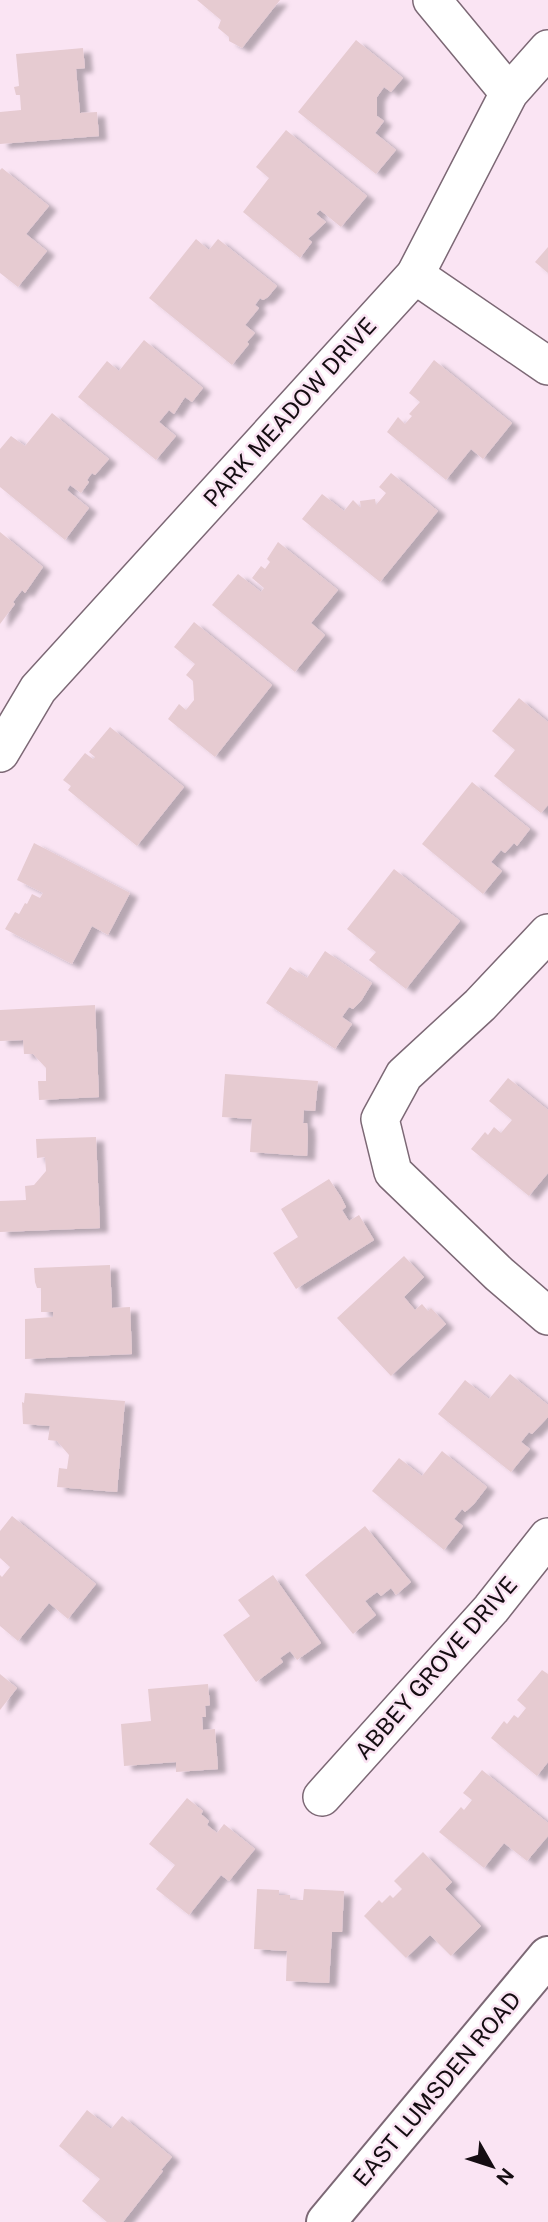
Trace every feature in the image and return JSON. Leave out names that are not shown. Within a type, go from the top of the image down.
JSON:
[{"type":"street","points":[[432,0],[509,93]]},
{"type":"street","name":"PARK MEADOW DRIVE","points":[[0,753],[38,689],[415,275],[509,93],[548,49]]},
{"type":"street","points":[[415,275],[548,366]]},
{"type":"street","points":[[548,933],[480,1005],[404,1075],[380,1119],[393,1172],[499,1274],[548,1316]]},
{"type":"street","name":"ABBEY GROVE DRIVE","points":[[322,1797],[491,1609],[548,1537]]},
{"type":"street","name":"EAST LUMSDEN ROAD","points":[[326,2222],[548,1956]]},
{"type":"building","points":[[197,0],[280,0],[242,48],[229,41],[229,37],[218,28],[221,20]]},
{"type":"building","points":[[356,40],[403,78],[391,92],[384,87],[377,97],[377,116],[384,121],[375,133],[396,150],[376,174],[298,112]]},
{"type":"building","points":[[83,48],[85,68],[76,69],[80,113],[97,112],[99,136],[0,144],[0,112],[21,110],[20,95],[16,95],[14,87],[19,86],[16,54]]},
{"type":"building","points":[[286,130],[367,196],[341,227],[320,210],[316,214],[326,222],[308,239],[312,242],[300,258],[243,212],[269,178],[256,167]]},
{"type":"building","points":[[2,168],[49,206],[26,234],[47,251],[18,287],[0,273]]},
{"type":"building","points":[[196,239],[209,250],[218,239],[277,286],[268,297],[263,300],[260,298],[255,305],[259,308],[245,325],[255,333],[232,365],[149,298]]},
{"type":"building","points":[[548,247],[548,273],[535,262]]},
{"type":"building","points":[[144,340],[203,388],[192,402],[185,397],[174,414],[169,410],[159,422],[176,436],[156,460],[78,397],[107,361],[119,371]]},
{"type":"building","points":[[434,360],[512,423],[483,459],[471,449],[446,480],[387,432],[398,417],[405,424],[412,416],[409,414],[420,402],[409,393]]},
{"type":"building","points":[[52,413],[109,459],[95,475],[92,473],[81,493],[70,485],[67,490],[89,508],[65,540],[0,487],[0,449],[11,436],[25,446]]},
{"type":"building","points":[[391,473],[438,511],[380,582],[302,519],[322,494],[344,511],[353,500],[361,508],[360,501],[375,499],[376,505],[386,493],[379,487]]},
{"type":"building","points":[[0,532],[43,567],[25,593],[22,590],[0,624]]},
{"type":"building","points":[[278,542],[338,590],[311,623],[325,635],[295,672],[212,605],[238,574],[261,592],[264,588],[252,578],[261,566],[265,569],[270,562],[267,559]]},
{"type":"building","points":[[194,622],[272,685],[215,757],[168,719],[179,704],[186,710],[194,700],[193,681],[186,675],[195,664],[174,647]]},
{"type":"building","points":[[519,698],[548,722],[548,805],[541,813],[494,776],[515,750],[492,731]]},
{"type":"building","points":[[110,727],[184,787],[137,846],[68,790],[71,786],[63,780],[85,753],[93,759],[95,757],[89,752]]},
{"type":"building","points":[[472,782],[530,829],[517,846],[514,843],[505,853],[501,850],[491,862],[502,871],[483,894],[422,844]]},
{"type":"building","points":[[34,843],[130,893],[108,935],[92,926],[72,964],[5,929],[15,912],[19,914],[32,894],[40,898],[43,893],[17,880]]},
{"type":"building","points":[[394,869],[460,921],[406,989],[369,960],[376,952],[347,929]]},
{"type":"building","points":[[325,951],[372,983],[361,1001],[353,1009],[349,1007],[342,1017],[352,1024],[335,1049],[266,1003],[290,967],[307,978]]},
{"type":"building","points":[[95,1005],[99,1097],[39,1100],[38,1081],[46,1081],[46,1068],[33,1054],[24,1054],[23,1040],[0,1041],[0,1010]]},
{"type":"building","points":[[225,1074],[318,1081],[315,1111],[304,1110],[303,1123],[307,1123],[308,1135],[307,1156],[250,1152],[252,1119],[222,1117]]},
{"type":"building","points":[[508,1078],[548,1110],[548,1173],[529,1196],[471,1149],[485,1132],[488,1135],[494,1127],[501,1133],[512,1120],[489,1101]]},
{"type":"building","points":[[96,1137],[100,1228],[0,1232],[0,1201],[26,1200],[25,1186],[34,1185],[46,1171],[45,1157],[37,1158],[36,1139]]},
{"type":"building","points":[[329,1179],[346,1207],[342,1210],[349,1221],[359,1215],[374,1240],[296,1289],[273,1253],[298,1237],[281,1209]]},
{"type":"building","points":[[404,1256],[424,1277],[404,1297],[415,1310],[422,1304],[428,1311],[431,1308],[446,1324],[391,1376],[337,1318]]},
{"type":"building","points":[[110,1265],[112,1308],[130,1307],[132,1354],[25,1359],[25,1319],[53,1317],[53,1312],[41,1312],[41,1288],[37,1288],[34,1268]]},
{"type":"building","points":[[510,1374],[548,1405],[548,1417],[521,1442],[530,1449],[511,1472],[438,1414],[465,1380],[489,1399]]},
{"type":"building","points":[[25,1393],[125,1401],[117,1492],[57,1487],[59,1468],[67,1469],[69,1455],[57,1441],[48,1440],[50,1426],[23,1424],[22,1402],[24,1403]]},
{"type":"building","points":[[442,1451],[487,1487],[474,1504],[465,1512],[462,1509],[454,1519],[463,1526],[444,1550],[372,1491],[399,1458],[422,1476]]},
{"type":"building","points":[[12,1516],[96,1584],[68,1619],[49,1603],[18,1641],[0,1626],[0,1575],[2,1577],[10,1567],[0,1558],[0,1531]]},
{"type":"building","points":[[365,1526],[411,1582],[396,1595],[391,1588],[381,1596],[377,1592],[365,1601],[376,1615],[353,1634],[305,1575]]},
{"type":"building","points":[[273,1575],[321,1643],[297,1660],[290,1651],[280,1658],[283,1662],[256,1682],[223,1635],[250,1616],[238,1600]]},
{"type":"building","points":[[542,1670],[548,1674],[548,1762],[537,1776],[491,1738],[504,1721],[507,1724],[514,1715],[518,1718],[526,1708],[517,1700]]},
{"type":"building","points":[[0,1674],[17,1688],[0,1710]]},
{"type":"building","points":[[208,1684],[210,1705],[205,1706],[203,1730],[215,1729],[218,1769],[176,1772],[176,1762],[124,1766],[121,1724],[151,1721],[148,1689]]},
{"type":"building","points":[[482,1770],[548,1823],[548,1836],[527,1861],[504,1843],[484,1868],[439,1832],[461,1807],[464,1810],[472,1800],[463,1793]]},
{"type":"building","points":[[187,1798],[203,1811],[201,1814],[209,1821],[207,1825],[217,1833],[224,1824],[255,1849],[229,1881],[221,1875],[189,1915],[156,1889],[175,1865],[149,1844]]},
{"type":"building","points":[[423,1852],[452,1882],[445,1889],[481,1926],[451,1956],[430,1935],[406,1958],[364,1916],[379,1900],[382,1903],[390,1895],[393,1898],[402,1889],[394,1881]]},
{"type":"building","points":[[257,1889],[279,1890],[279,1895],[290,1895],[290,1900],[303,1900],[304,1889],[344,1891],[342,1932],[332,1932],[329,1983],[286,1981],[287,1951],[254,1949]]},
{"type":"building","points":[[87,2110],[111,2129],[122,2116],[172,2157],[123,2222],[107,2222],[82,2201],[100,2179],[59,2146]]}]
